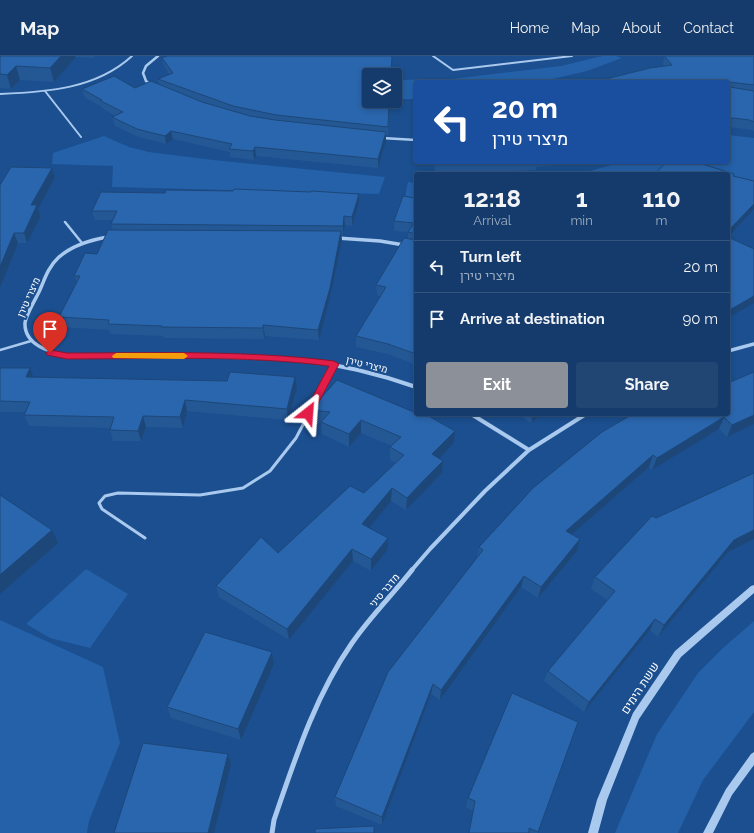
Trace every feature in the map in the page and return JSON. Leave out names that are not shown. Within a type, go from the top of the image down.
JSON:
[{"type":"street","points":[[156,89],[146,82],[142,75],[144,68],[158,56]]},
{"type":"street","points":[[375,137],[414,140]]},
{"type":"street","name":"מיצרי טירן","points":[[113,236],[82,243],[58,257],[52,264],[25,322],[24,330],[31,341],[50,353],[67,356],[189,356],[294,359],[334,364],[387,377],[414,386]]},
{"type":"street","points":[[332,237],[380,241],[414,247]]},
{"type":"street","points":[[730,350],[754,344]]},
{"type":"street","points":[[474,416],[529,450]]},
{"type":"street","name":"מדבר סיני","points":[[272,833],[274,820],[300,744],[326,684],[352,642],[458,518],[529,450],[583,416]]},
{"type":"street","name":"ששת הימים","points":[[593,833],[602,800],[636,716],[678,654],[707,627],[754,588]]},
{"type":"street","points":[[708,833],[729,792],[754,757]]},
{"type":"lane","points":[[0,94],[45,91],[93,80],[117,68],[132,56]]},
{"type":"lane","points":[[433,56],[453,70],[572,56]]},
{"type":"lane","points":[[45,91],[81,136]]},
{"type":"lane","points":[[65,222],[82,243]]},
{"type":"lane","points":[[0,350],[31,341]]},
{"type":"lane","points":[[145,538],[102,509],[100,503],[105,496],[118,493],[200,495],[243,488],[270,470],[296,438],[334,364]]},
{"type":"shaded area","points":[[602,56],[616,56],[622,58],[587,71],[549,80],[414,80],[414,99],[402,99],[402,80],[452,79],[561,66]]},
{"type":"shaded area","points":[[730,135],[754,138],[754,187],[730,175],[730,172],[721,172],[693,164],[730,164]]},
{"type":"shaded area","points":[[104,136],[129,147],[149,152],[213,160],[385,177],[379,194],[112,187],[113,166],[52,164],[53,153]]},
{"type":"shaded area","points":[[614,164],[675,164],[660,172],[587,172]]},
{"type":"shaded area","points":[[408,182],[414,183],[414,199],[405,198]]},
{"type":"shaded area","points":[[86,569],[128,594],[90,648],[50,638],[26,624]]},
{"type":"shaded area","points":[[0,620],[103,667],[120,743],[89,821],[87,833],[0,833]]},
{"type":"shaded area","points":[[754,621],[754,712],[703,780],[678,833],[615,833],[657,734],[698,673],[724,647]]},
{"type":"building","points":[[0,56],[61,56],[50,68],[16,66],[7,75],[0,74]]},
{"type":"building","points":[[167,56],[392,56],[391,68],[362,68],[362,108],[389,108],[388,127],[276,115],[233,106],[158,79],[173,73],[162,58]]},
{"type":"building","points":[[754,56],[754,85],[730,82],[730,80],[602,80],[650,68],[672,65],[665,57]]},
{"type":"building","points":[[114,76],[135,88],[151,81],[202,102],[250,116],[386,132],[378,159],[255,147],[253,151],[229,149],[232,144],[171,131],[165,136],[137,129],[112,117],[123,112],[82,89]]},
{"type":"building","points":[[730,87],[754,91],[754,122],[734,118],[730,119]]},
{"type":"building","points":[[664,164],[702,164],[728,172],[657,172]]},
{"type":"building","points":[[11,167],[52,168],[31,205],[37,205],[24,233],[14,233],[0,267],[0,185]]},
{"type":"building","points":[[730,173],[734,174],[733,176],[754,181],[754,204],[730,229]]},
{"type":"building","points":[[234,189],[359,194],[352,217],[344,216],[343,226],[111,224],[117,211],[92,211],[101,192],[165,193],[166,190],[233,191]]},
{"type":"building","points":[[403,196],[414,198],[414,223],[394,221]]},
{"type":"building","points":[[414,223],[414,234],[408,232]]},
{"type":"building","points":[[108,230],[341,231],[330,288],[318,330],[263,325],[263,328],[161,327],[162,326],[108,324],[109,320],[59,317],[80,276],[74,276],[85,253],[97,254]]},
{"type":"building","points":[[404,238],[414,240],[414,353],[388,344],[356,336],[386,287],[376,285]]},
{"type":"building","points":[[730,238],[754,249],[754,296],[730,310]]},
{"type":"building","points":[[0,368],[30,368],[26,377],[227,381],[230,372],[295,377],[287,409],[185,400],[180,417],[143,416],[138,431],[110,430],[114,417],[24,415],[30,402],[0,401]]},
{"type":"building","points":[[754,372],[754,415],[732,425],[724,417],[657,458],[653,455],[566,531],[580,539],[541,587],[524,576],[441,690],[433,684],[382,817],[335,797],[388,672],[483,550],[479,547],[533,488],[602,432],[630,416],[730,416],[730,382]]},
{"type":"building","points":[[337,380],[414,412],[414,416],[429,416],[455,431],[432,454],[443,461],[407,498],[392,488],[362,524],[388,538],[371,559],[352,549],[287,629],[216,586],[261,537],[278,553],[350,486],[364,493],[404,455],[390,447],[401,437],[361,420],[349,434],[321,422],[330,412],[310,410]]},
{"type":"building","points":[[754,473],[754,530],[734,540],[664,625],[655,619],[589,702],[548,671],[615,591],[595,577],[652,516],[656,518]]},
{"type":"building","points":[[0,495],[52,530],[0,575]]},
{"type":"building","points":[[205,632],[272,652],[238,729],[167,707]]},
{"type":"building","points":[[512,693],[578,722],[538,832],[529,828],[529,833],[469,833],[475,801],[468,798]]},
{"type":"building","points":[[143,743],[228,754],[208,833],[114,833]]},
{"type":"building","points":[[374,826],[374,833],[315,833],[315,829]]},
{"type":"slow traffic","points":[[116,356],[184,356]]},
{"type":"route","points":[[50,353],[67,356],[189,356],[294,359],[334,364],[308,413]]}]
